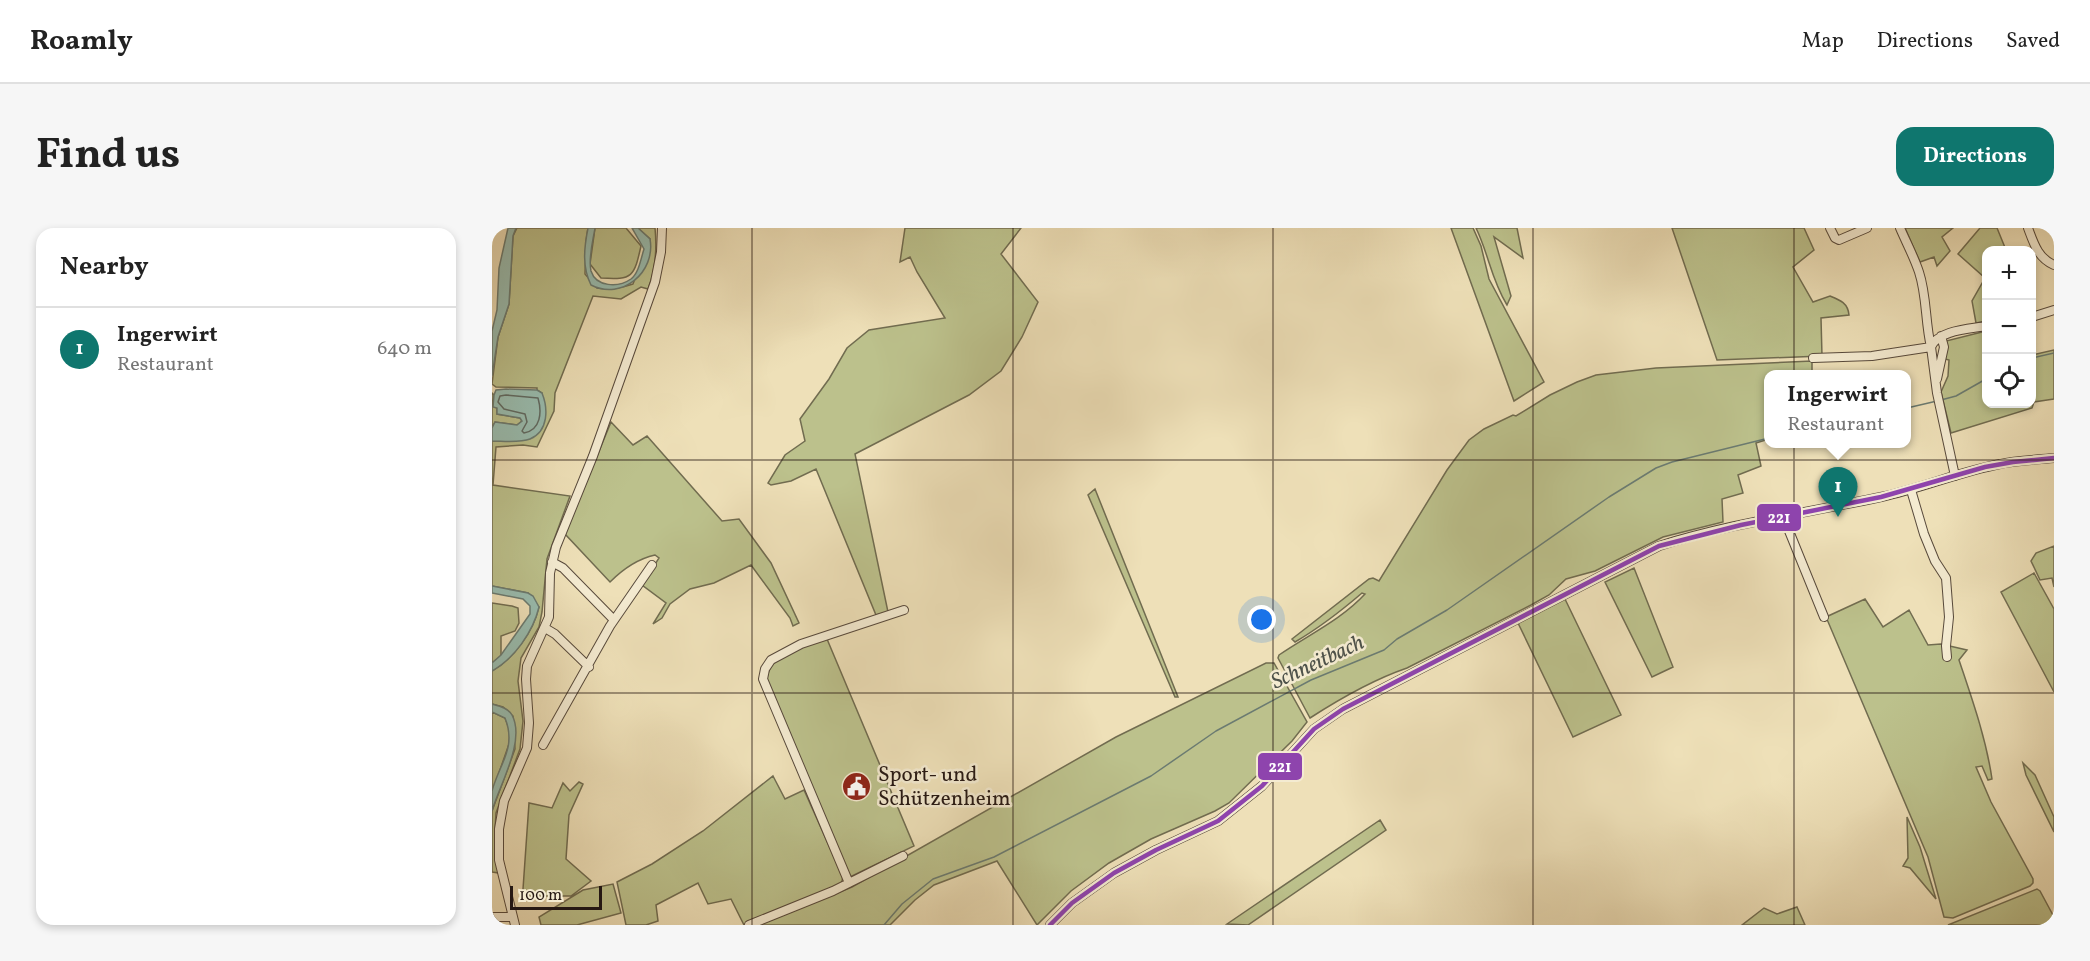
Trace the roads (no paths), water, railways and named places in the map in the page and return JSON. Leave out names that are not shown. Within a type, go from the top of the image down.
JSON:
[{"type":"street","points":[[492,917],[514,921],[500,860],[500,817],[504,801],[527,748],[529,723],[526,679],[528,666],[545,628],[550,608],[552,562],[562,528],[593,456],[634,347],[655,282],[661,252],[662,228]]},
{"type":"street","points":[[1830,228],[1835,238],[1839,240],[1867,228]]},
{"type":"street","points":[[1900,228],[1919,272],[1925,300],[1926,327],[1937,393],[1955,476]]},
{"type":"street","points":[[2028,228],[2038,253],[2054,265]]},
{"type":"street","points":[[2036,315],[2054,310]]},
{"type":"street","points":[[1813,358],[1872,356],[1930,347],[1941,336],[1982,327]]},
{"type":"street","points":[[1936,381],[1944,348],[1941,336]]},
{"type":"street","points":[[1050,925],[1072,903],[1114,873],[1218,821],[1262,786],[1314,729],[1343,709],[1639,556],[1677,541],[1780,515],[1911,490],[2006,463],[2054,459]]},
{"type":"street","points":[[1911,490],[1935,561],[1946,579],[1950,617],[1946,646],[1947,657]]},
{"type":"street","points":[[1780,515],[1824,617]]},
{"type":"street","points":[[552,562],[563,568],[614,620]]},
{"type":"street","points":[[543,745],[614,620],[652,565]]},
{"type":"street","points":[[849,883],[763,679],[765,669],[771,660],[801,644],[904,610]]},
{"type":"street","points":[[545,628],[555,634],[589,667]]},
{"type":"street","points":[[749,925],[815,900],[903,856]]},
{"type":"water","points":[[508,228],[516,228],[513,236],[509,304],[498,337],[492,376],[492,331],[497,310],[499,268]]},
{"type":"water","points":[[588,228],[595,228],[590,266],[598,280],[614,285],[626,282],[634,276],[644,249],[632,228],[638,228],[650,239],[648,262],[642,272],[625,286],[614,289],[603,289],[591,285],[586,271],[585,257]]},
{"type":"water","points":[[496,390],[537,390],[542,393],[546,412],[544,425],[541,431],[530,439],[492,441],[492,428],[495,422],[517,425],[522,421],[520,418],[497,414],[497,408],[493,407]]},
{"type":"water","points":[[492,586],[528,593],[533,596],[539,607],[532,626],[521,644],[508,659],[492,671],[492,663],[501,655],[530,614],[530,606],[523,599],[492,593]]},
{"type":"water","points":[[492,704],[506,709],[512,715],[516,737],[510,763],[492,811],[492,791],[506,756],[509,738],[505,718],[492,712]]},
{"type":"waterway","name":"Schneitbach","points":[[2036,357],[2054,353]]},
{"type":"waterway","name":"Schneitbach","points":[[1941,400],[1956,396],[1982,381]]},
{"type":"waterway","name":"Schneitbach","points":[[1911,407],[1937,401]]},
{"type":"waterway","name":"Schneitbach","points":[[884,925],[902,904],[933,879],[994,857],[1151,776],[1216,731],[1311,680],[1384,650],[1397,639],[1447,610],[1609,497],[1656,468],[1764,439]]},
{"type":"place","name":"Ingerwirt","points":[[1838,517]]},
{"type":"place","name":"Sport- und Schützenheim","points":[[857,787]]}]
